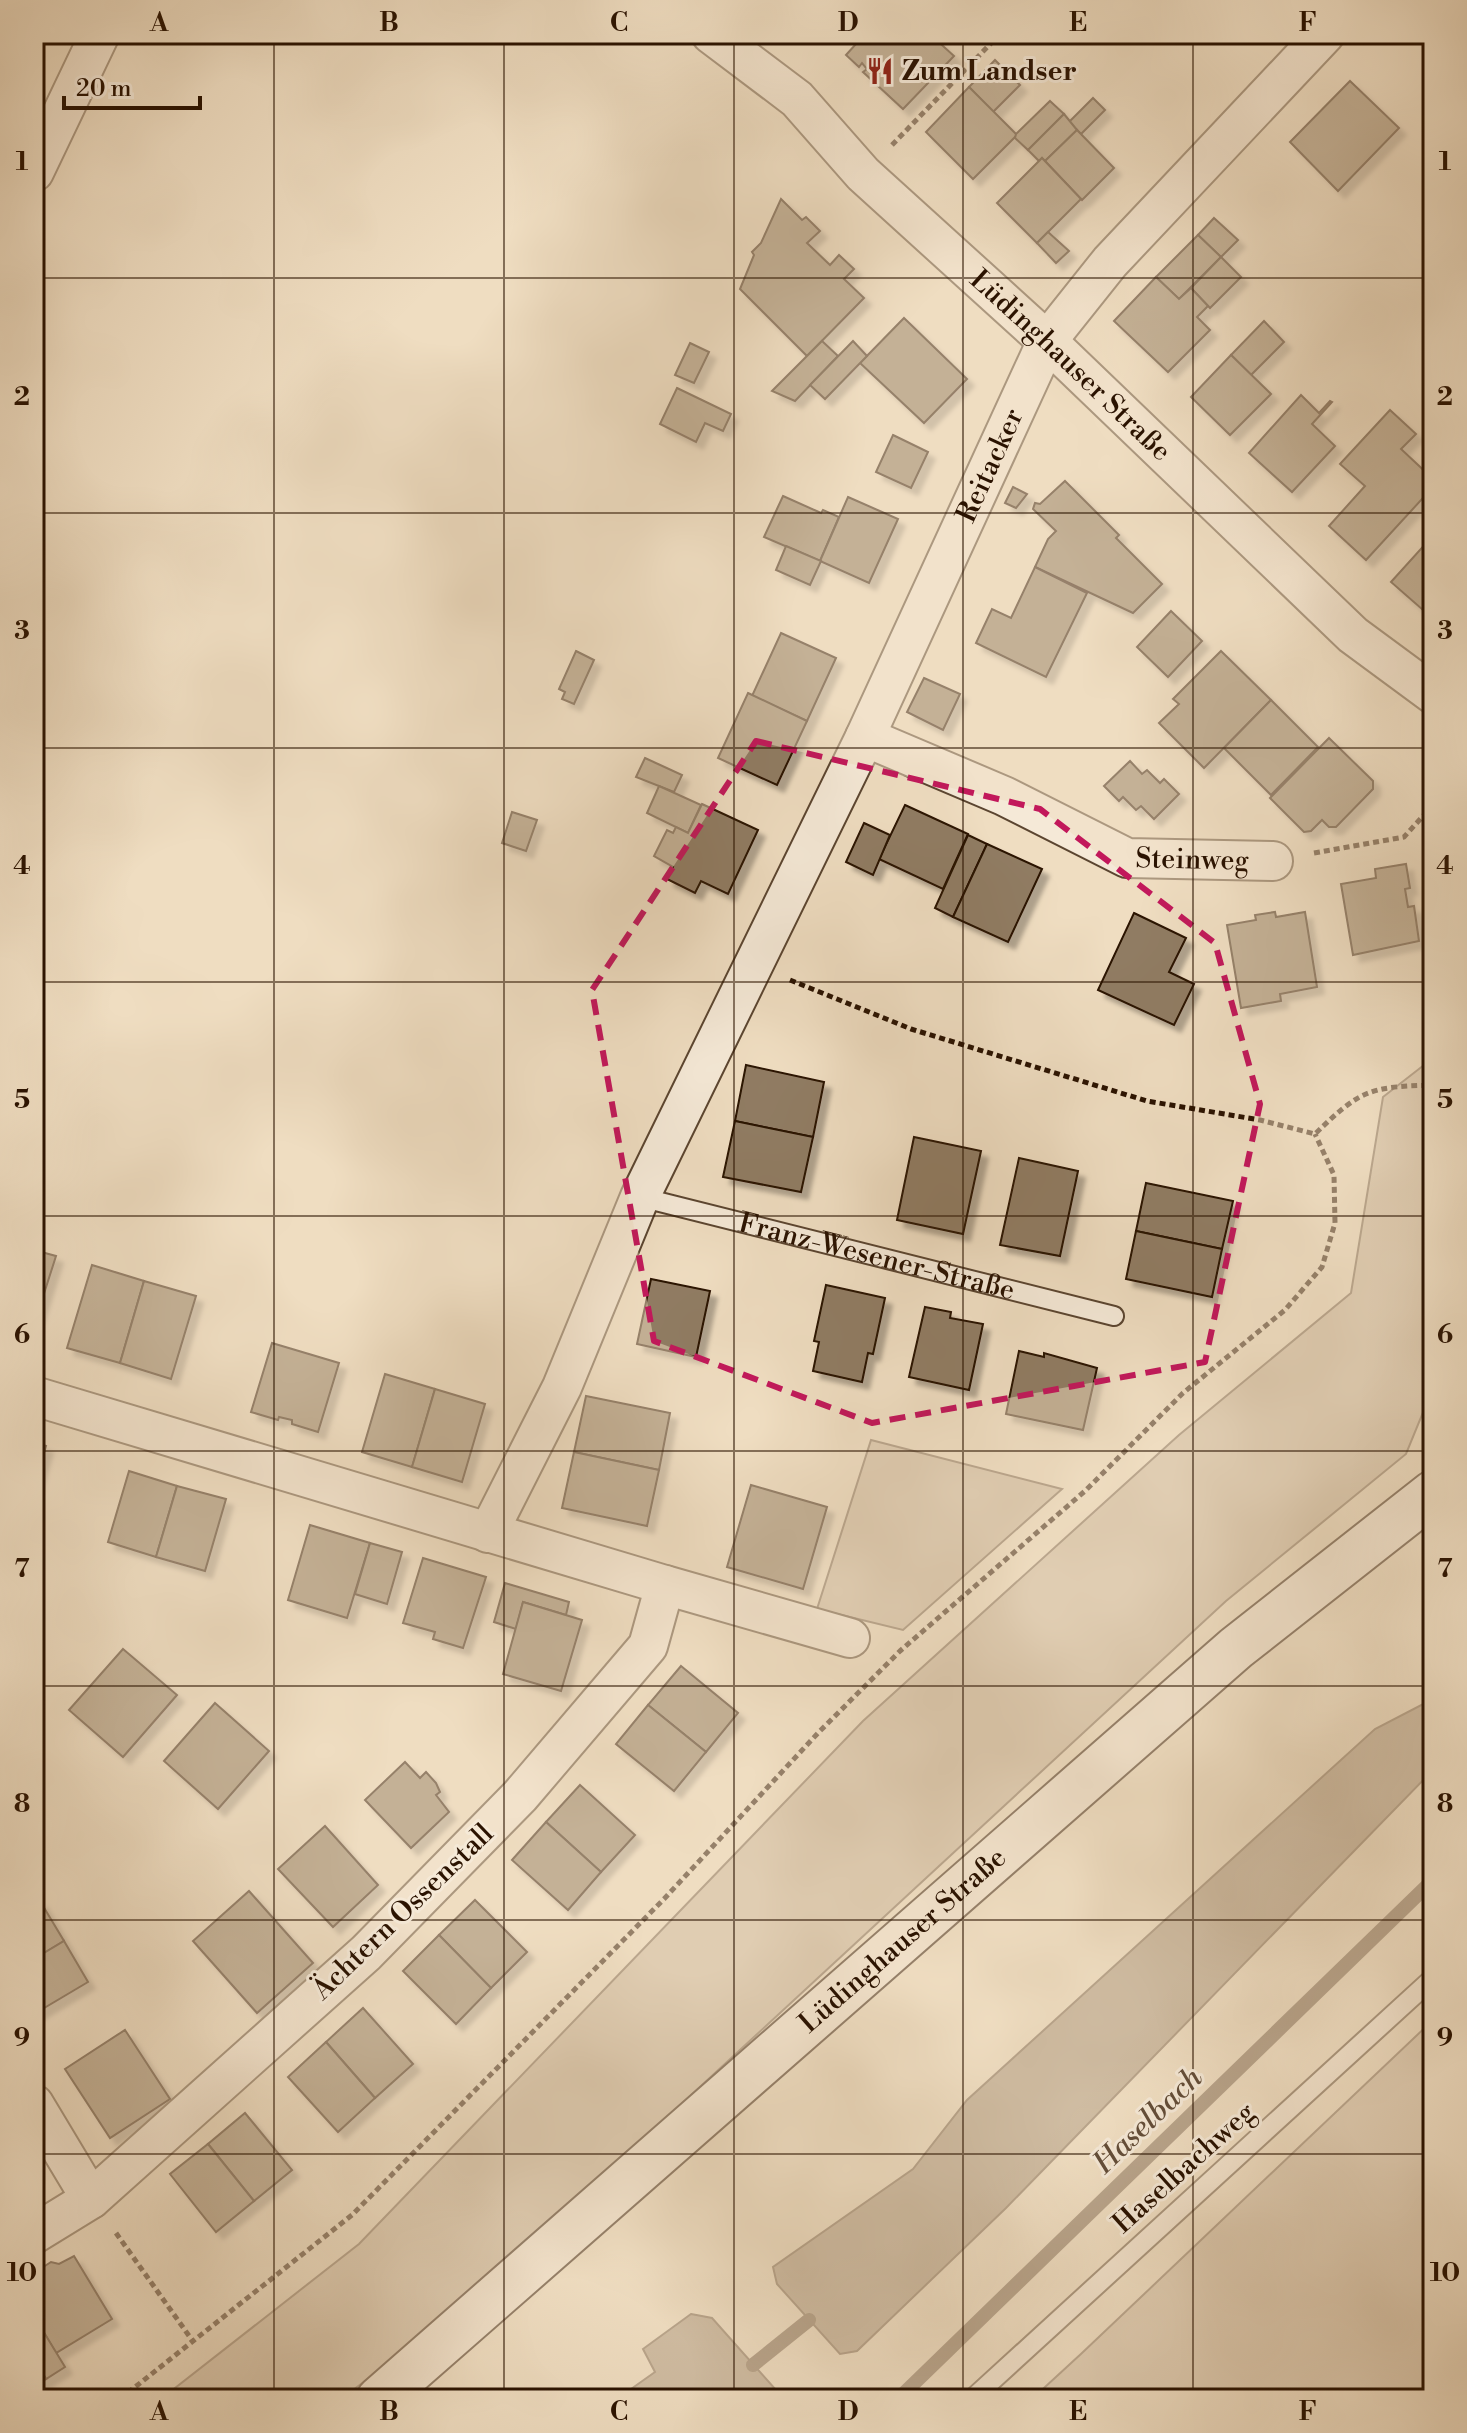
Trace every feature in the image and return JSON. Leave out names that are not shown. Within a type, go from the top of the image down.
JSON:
[{"type":"street","points":[[34,172],[100,34]]},
{"type":"street","name":"Lüdinghauser Straße","points":[[711,34],[797,99],[863,174],[1047,341],[1353,635],[1433,694]]},
{"type":"street","name":"Reitacker","points":[[752,965],[865,737],[1047,341],[1110,262],[1325,34]]},
{"type":"street","name":"Steinweg","points":[[865,737],[1004,796],[1127,858],[1273,861]]},
{"type":"street","points":[[488,1533],[562,1387],[640,1197],[752,965]]},
{"type":"street","points":[[34,1396],[850,1638]]},
{"type":"street","name":"Lüdinghauser Straße","points":[[379,2399],[1236,1648],[1433,1493]]},
{"type":"street","name":"Ächtern Ossenstall","points":[[34,2234],[91,2199],[366,1953],[520,1796],[648,1646],[665,1585]]},
{"type":"street","points":[[34,2104],[91,2199]]},
{"type":"lane","name":"Franz-Wesener-Straße","points":[[640,1197],[1114,1316]]},
{"type":"lane","name":"Haselbachweg","points":[[972,2399],[1433,1978]]},
{"type":"path","points":[[863,174],[1000,34]]},
{"type":"path","name":"Steinweg","points":[[1273,861],[1404,837],[1433,805]]},
{"type":"path","points":[[752,965],[911,1029],[1147,1101],[1260,1120],[1315,1134]]},
{"type":"path","points":[[1315,1134],[1358,1096],[1385,1086],[1433,1085]]},
{"type":"path","points":[[120,2399],[352,2215],[664,1899],[818,1733],[900,1651],[1085,1491],[1183,1393],[1285,1310],[1322,1267],[1335,1223],[1334,1175],[1315,1134]]},
{"type":"path","points":[[91,2199],[192,2340]]},
{"type":"highlighted area","points":[[756,741],[1040,809],[1215,943],[1260,1104],[1205,1362],[872,1423],[654,1341],[592,990]]},
{"type":"shaded area","points":[[1433,1058],[1433,1388],[1406,1454],[1226,1601],[453,2315],[341,2399],[161,2399],[359,2244],[863,1721],[1179,1435],[1351,1293],[1383,1097]]},
{"type":"shaded area","points":[[871,1440],[1062,1489],[903,1630],[817,1609]]},
{"type":"shaded area","points":[[1433,1699],[1433,1770],[1006,2208],[857,2351],[840,2354],[777,2284],[773,2267],[913,2169],[967,2100],[1375,1729]]},
{"type":"shaded area","points":[[1433,2020],[1433,2399],[1032,2399],[1082,2353]]},
{"type":"shaded area","points":[[691,2314],[712,2318],[784,2399],[617,2399],[655,2372],[643,2349]]},
{"type":"building","points":[[865,34],[936,34],[933,37],[954,56],[903,109],[863,72],[867,69],[862,63],[859,67],[846,55]]},
{"type":"building","points":[[995,60],[1020,85],[993,112],[969,87]]},
{"type":"building","points":[[1350,81],[1399,128],[1338,191],[1290,142]]},
{"type":"building","points":[[969,87],[1017,135],[973,179],[926,132]]},
{"type":"building","points":[[1093,98],[1105,110],[1081,134],[1069,122]]},
{"type":"building","points":[[1050,101],[1064,114],[1028,150],[1015,138],[1016,134]]},
{"type":"building","points":[[1064,114],[1077,130],[1045,161],[1042,158],[1039,161],[1028,150]]},
{"type":"building","points":[[1077,130],[1114,168],[1082,200],[1045,161]]},
{"type":"building","points":[[1042,158],[1081,199],[1037,243],[997,203]]},
{"type":"building","points":[[781,199],[802,220],[806,217],[820,231],[807,243],[830,265],[839,255],[854,269],[844,279],[864,298],[807,356],[740,289],[754,255],[752,252],[761,243]]},
{"type":"building","points":[[1214,218],[1238,240],[1221,257],[1198,235]]},
{"type":"building","points":[[1048,232],[1069,251],[1056,263],[1037,243]]},
{"type":"building","points":[[1198,235],[1221,257],[1179,299],[1156,277]]},
{"type":"building","points":[[1221,257],[1241,277],[1210,308],[1191,288]]},
{"type":"building","points":[[1156,277],[1179,299],[1191,288],[1208,306],[1197,317],[1210,330],[1168,372],[1114,321]]},
{"type":"building","points":[[904,318],[967,379],[924,423],[860,363]]},
{"type":"building","points":[[1264,321],[1284,342],[1251,375],[1231,355]]},
{"type":"building","points":[[822,341],[838,356],[795,401],[772,391]]},
{"type":"building","points":[[853,341],[867,356],[825,399],[810,385]]},
{"type":"building","points":[[690,343],[709,352],[694,383],[675,375]]},
{"type":"building","points":[[1231,355],[1271,394],[1230,435],[1191,397]]},
{"type":"building","points":[[677,388],[731,414],[723,431],[705,423],[696,442],[660,424]]},
{"type":"building","points":[[1301,395],[1319,413],[1332,402],[1312,424],[1335,446],[1292,492],[1249,453]]},
{"type":"building","points":[[1390,410],[1416,434],[1401,449],[1433,479],[1433,487],[1366,560],[1329,526],[1365,486],[1340,464]]},
{"type":"building","points":[[893,435],[928,452],[911,488],[876,472]]},
{"type":"building","points":[[1065,481],[1162,584],[1133,613],[1035,567],[1048,539],[1056,531],[1033,509],[1035,503],[1040,504]]},
{"type":"building","points":[[1013,487],[1027,494],[1016,508],[1005,503]]},
{"type":"building","points":[[783,496],[821,513],[823,510],[839,517],[820,561],[764,537]]},
{"type":"building","points":[[848,497],[898,519],[869,583],[820,561]]},
{"type":"building","points":[[1428,541],[1433,545],[1431,617],[1391,582]]},
{"type":"building","points":[[786,546],[821,561],[810,585],[776,570]]},
{"type":"building","points":[[1035,567],[1087,593],[1046,677],[976,643],[992,609],[1011,618]]},
{"type":"building","points":[[1171,611],[1202,641],[1168,677],[1137,647]]},
{"type":"building","points":[[781,633],[836,658],[807,721],[752,696]]},
{"type":"building","points":[[576,651],[594,660],[574,704],[562,699],[565,692],[559,689]]},
{"type":"building","points":[[1221,651],[1271,700],[1204,768],[1159,723],[1179,704],[1173,699]]},
{"type":"building","points":[[924,678],[960,694],[943,730],[907,712]]},
{"type":"building","points":[[748,693],[807,721],[777,785],[718,758]]},
{"type":"building","points":[[1271,700],[1318,747],[1271,795],[1224,748]]},
{"type":"building","points":[[1329,738],[1373,781],[1373,789],[1336,827],[1329,827],[1322,820],[1311,831],[1304,832],[1270,798]]},
{"type":"building","points":[[645,758],[682,775],[674,792],[636,777]]},
{"type":"building","points":[[1130,761],[1142,774],[1147,770],[1160,783],[1164,779],[1179,794],[1154,819],[1141,806],[1136,810],[1123,797],[1119,801],[1104,786]]},
{"type":"building","points":[[659,786],[701,805],[688,833],[647,813]]},
{"type":"building","points":[[702,804],[758,830],[728,894],[701,881],[695,893],[667,879],[673,867],[654,856],[667,830],[673,833],[676,827],[688,833]]},
{"type":"building","points":[[905,805],[968,834],[943,889],[879,859]]},
{"type":"building","points":[[512,812],[537,820],[526,851],[502,843]]},
{"type":"building","points":[[864,823],[890,835],[873,875],[846,862]]},
{"type":"building","points":[[968,835],[987,844],[953,917],[935,908]]},
{"type":"building","points":[[987,844],[1042,869],[1008,942],[953,917]]},
{"type":"building","points":[[1406,864],[1410,888],[1405,889],[1408,907],[1414,906],[1419,941],[1353,955],[1341,884],[1376,878],[1375,869]]},
{"type":"building","points":[[1275,912],[1276,917],[1305,912],[1317,987],[1280,994],[1281,1001],[1241,1008],[1227,925],[1256,920],[1255,915]]},
{"type":"building","points":[[1134,913],[1186,938],[1169,972],[1194,984],[1174,1025],[1098,990]]},
{"type":"building","points":[[746,1065],[824,1082],[813,1137],[735,1121]]},
{"type":"building","points":[[735,1121],[813,1137],[801,1192],[723,1177]]},
{"type":"building","points":[[914,1137],[981,1151],[963,1234],[897,1220]]},
{"type":"building","points":[[1019,1158],[1078,1171],[1060,1256],[1000,1245]]},
{"type":"building","points":[[1146,1183],[1233,1201],[1222,1249],[1136,1231]]},
{"type":"building","points":[[1136,1231],[1222,1249],[1212,1297],[1126,1279]]},
{"type":"building","points":[[34,1250],[56,1256],[34,1325]]},
{"type":"building","points":[[92,1265],[144,1281],[120,1363],[67,1348]]},
{"type":"building","points":[[651,1279],[710,1291],[696,1357],[637,1344]]},
{"type":"building","points":[[144,1281],[196,1296],[171,1379],[120,1363]]},
{"type":"building","points":[[826,1285],[885,1298],[873,1354],[868,1353],[862,1382],[813,1371],[819,1342],[814,1341]]},
{"type":"building","points":[[925,1307],[951,1312],[950,1318],[983,1324],[969,1390],[909,1377]]},
{"type":"building","points":[[272,1343],[339,1363],[318,1432],[292,1424],[292,1420],[279,1417],[278,1420],[251,1412]]},
{"type":"building","points":[[1019,1351],[1044,1357],[1044,1353],[1097,1368],[1083,1430],[1006,1414]]},
{"type":"building","points":[[385,1374],[435,1389],[412,1467],[362,1452]]},
{"type":"building","points":[[435,1389],[485,1404],[462,1482],[412,1467]]},
{"type":"building","points":[[586,1396],[670,1413],[659,1470],[574,1452]]},
{"type":"building","points":[[34,1442],[46,1446],[34,1487]]},
{"type":"building","points":[[574,1452],[659,1470],[647,1526],[562,1508]]},
{"type":"building","points":[[129,1471],[177,1486],[156,1557],[108,1542]]},
{"type":"building","points":[[751,1485],[827,1507],[803,1589],[727,1567]]},
{"type":"building","points":[[177,1486],[226,1499],[205,1571],[156,1557]]},
{"type":"building","points":[[310,1525],[370,1543],[347,1618],[288,1600]]},
{"type":"building","points":[[370,1543],[402,1552],[387,1604],[355,1594]]},
{"type":"building","points":[[423,1558],[486,1577],[463,1648],[433,1639],[435,1632],[403,1623]]},
{"type":"building","points":[[505,1583],[569,1602],[566,1615],[523,1602],[516,1629],[494,1622]]},
{"type":"building","points":[[523,1602],[582,1620],[561,1691],[503,1674]]},
{"type":"building","points":[[123,1649],[177,1695],[123,1757],[69,1710]]},
{"type":"building","points":[[681,1666],[738,1713],[706,1752],[648,1705]]},
{"type":"building","points":[[215,1703],[269,1751],[218,1809],[164,1761]]},
{"type":"building","points":[[648,1705],[706,1752],[674,1791],[616,1744]]},
{"type":"building","points":[[405,1762],[420,1778],[426,1772],[436,1783],[440,1792],[436,1795],[449,1812],[411,1848],[365,1800]]},
{"type":"building","points":[[580,1785],[635,1835],[601,1872],[546,1822]]},
{"type":"building","points":[[546,1822],[601,1872],[568,1910],[512,1860]]},
{"type":"building","points":[[325,1826],[378,1885],[333,1927],[278,1869]]},
{"type":"building","points":[[249,1891],[313,1963],[257,2013],[193,1941]]},
{"type":"building","points":[[475,1900],[527,1952],[491,1988],[439,1935]]},
{"type":"building","points":[[40,1901],[64,1941],[34,1959],[34,1904]]},
{"type":"building","points":[[439,1935],[491,1988],[456,2024],[403,1971]]},
{"type":"building","points":[[64,1941],[88,1982],[34,2014],[34,1959]]},
{"type":"building","points":[[363,2008],[413,2064],[375,2098],[326,2042]]},
{"type":"building","points":[[125,2030],[170,2099],[110,2138],[65,2069]]},
{"type":"building","points":[[326,2042],[375,2098],[338,2132],[288,2077]]},
{"type":"building","points":[[245,2113],[292,2170],[254,2201],[208,2144]]},
{"type":"building","points":[[208,2144],[254,2201],[216,2232],[170,2174]]},
{"type":"building","points":[[74,2256],[112,2319],[56,2353],[34,2316],[34,2273],[51,2262],[59,2264]]},
{"type":"building","points":[[37,2321],[65,2367],[46,2379],[34,2358],[34,2322]]},
{"type":"building","points":[[34,2358],[46,2379],[34,2385]]},
{"type":"waterway","name":"Haselbach","points":[[898,2399],[1433,1880]]},
{"type":"waterway","points":[[753,2365],[809,2320]]},
{"type":"place","name":"Zum Landser","points":[[880,71]]}]
